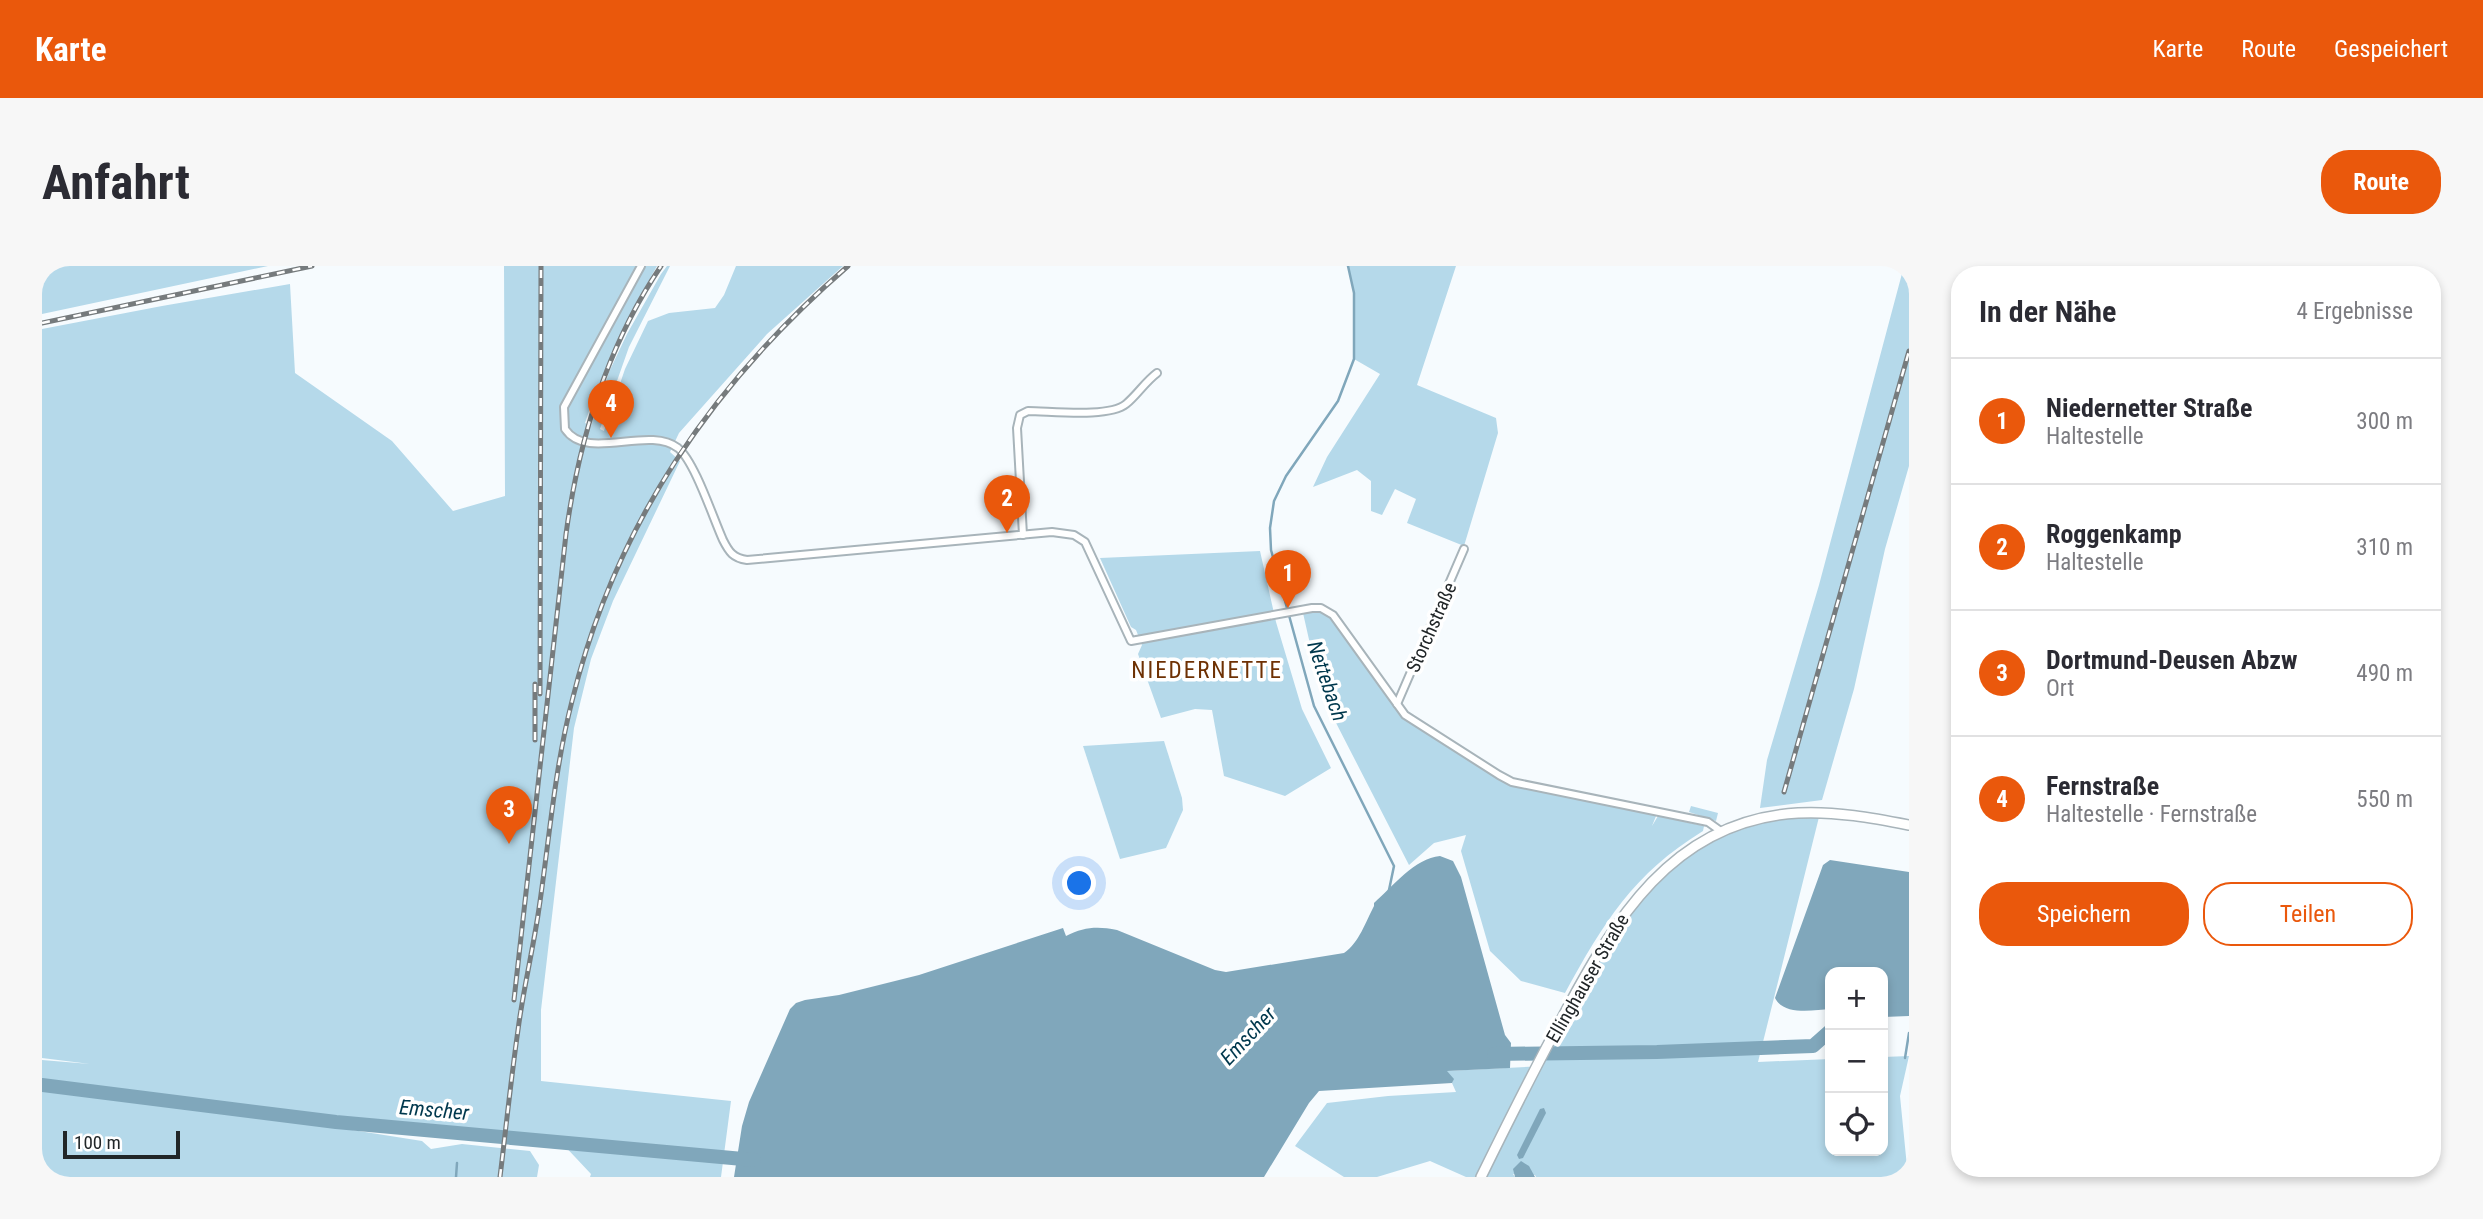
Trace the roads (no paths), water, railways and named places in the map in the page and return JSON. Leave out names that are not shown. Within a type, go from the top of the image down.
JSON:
[{"type":"main road","name":"Ellinghauser Straße","points":[[1480,1177],[1557,1028],[1609,936],[1643,890],[1686,852],[1722,832],[1756,821],[1797,813],[1838,814],[1909,825]]},
{"type":"street","points":[[641,266],[564,407],[563,423],[568,434],[581,442],[651,440],[666,442],[677,448],[687,458],[723,540],[736,557],[747,559],[1062,532],[1074,535],[1085,542],[1131,641],[1321,608],[1333,615],[1397,704],[1413,721],[1512,782],[1708,822],[1722,832]]},
{"type":"street","points":[[1023,535],[1017,428],[1020,415],[1028,411],[1112,411],[1125,405],[1145,382],[1157,373]]},
{"type":"street","name":"Storchstraße","points":[[1397,704],[1464,549]]},
{"type":"water","points":[[1440,856],[1453,861],[1461,877],[1505,1035],[1511,1043],[1510,1068],[1447,1071],[1454,1079],[1452,1083],[1319,1091],[1264,1177],[734,1177],[742,1126],[749,1102],[790,1009],[796,1003],[919,975],[1063,928],[1066,936],[1091,928],[1117,930],[1226,972],[1344,953],[1358,938],[1374,903],[1413,868]]},
{"type":"water","points":[[1830,860],[1909,872],[1909,1005],[1888,1006],[1888,967],[1825,967],[1825,1009],[1792,1010],[1779,1004],[1775,998],[1823,865]]},
{"type":"water","points":[[1544,1108],[1546,1113],[1523,1158],[1519,1159],[1517,1155],[1540,1109]]},
{"type":"water","points":[[1521,1161],[1529,1166],[1535,1177],[1515,1177],[1513,1169]]},
{"type":"waterway","name":"Nettebach","points":[[1348,266],[1354,293],[1354,359],[1338,401],[1286,476],[1274,501],[1270,528],[1271,550],[1314,706],[1394,866],[1389,890]]},
{"type":"waterway","name":"Emscher","points":[[1888,1010],[1909,1009]]},
{"type":"waterway","points":[[1905,1058],[1909,1033]]},
{"type":"waterway","name":"Emscher","points":[[1494,1054],[1813,1046],[1825,1035]]},
{"type":"waterway","name":"Emscher","points":[[42,1085],[336,1122],[754,1160]]},
{"type":"waterway","points":[[456,1177],[457,1163]]},
{"type":"railway","points":[[42,323],[312,266]]},
{"type":"railway","points":[[540,694],[541,266]]},
{"type":"railway","points":[[514,1000],[566,534],[579,463],[598,394],[611,361],[625,328],[661,266]]},
{"type":"railway","points":[[500,1177],[520,1015],[538,915],[561,754],[572,701],[591,637],[614,575],[642,517],[675,462],[712,409],[799,311],[848,266]]},
{"type":"railway","points":[[1784,792],[1909,351]]},
{"type":"railway","points":[[535,684],[535,740]]},
{"type":"place","name":"Fernstraße","points":[[611,438]]},
{"type":"place","name":"Roggenkamp","points":[[1007,533]]},
{"type":"place","name":"Niedernetter Straße","points":[[1288,608]]},
{"type":"place","name":"Dortmund-Deusen Abzw","points":[[509,844]]},
{"type":"district","name":"NIEDERNETTE","points":[[1207,670]]}]
